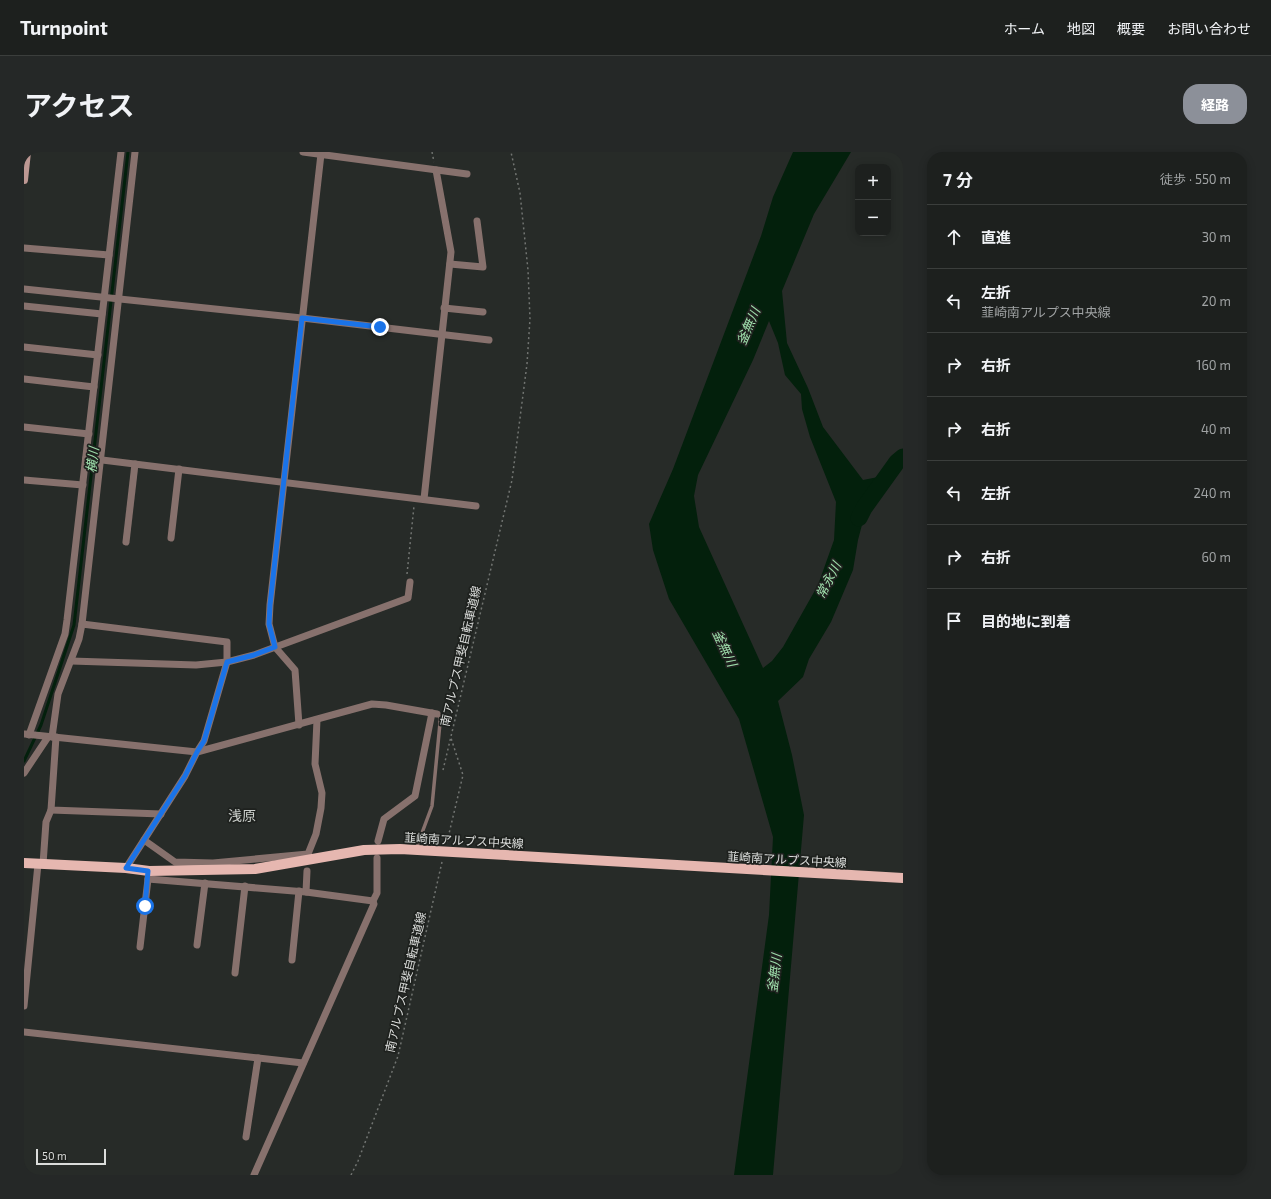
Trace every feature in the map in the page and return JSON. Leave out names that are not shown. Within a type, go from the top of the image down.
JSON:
[{"type":"main road","points":[[24,180],[27,152]]},
{"type":"main road","name":"韮崎南アルプス中央線","points":[[24,863],[126,868],[148,875],[255,869],[364,850],[419,850],[903,878]]},
{"type":"street","points":[[121,152],[65,634],[28,735],[197,752],[300,725],[372,704],[435,713],[415,796],[384,819],[378,841]]},
{"type":"street","points":[[24,1006],[40,864],[46,822],[51,810],[50,737],[58,694],[79,639],[82,624],[135,152]]},
{"type":"street","points":[[303,152],[467,174]]},
{"type":"street","points":[[300,725],[295,670],[275,647],[269,624],[283,482],[321,154]]},
{"type":"street","points":[[424,499],[451,252],[436,170]]},
{"type":"street","points":[[450,264],[483,267],[477,222]]},
{"type":"street","points":[[24,248],[109,254]]},
{"type":"street","points":[[24,289],[104,296],[489,340]]},
{"type":"street","points":[[24,306],[102,314]]},
{"type":"street","points":[[444,308],[483,312]]},
{"type":"street","points":[[24,347],[98,355]]},
{"type":"street","points":[[24,379],[94,387]]},
{"type":"street","points":[[24,427],[89,434]]},
{"type":"street","points":[[86,458],[476,506]]},
{"type":"street","points":[[126,542],[135,464]]},
{"type":"street","points":[[171,538],[179,469]]},
{"type":"street","points":[[24,480],[83,485]]},
{"type":"street","points":[[71,661],[196,665],[227,662],[254,655],[408,598],[410,582]]},
{"type":"street","points":[[82,624],[227,642],[227,662],[204,741],[185,776],[126,868]]},
{"type":"street","points":[[144,840],[175,862],[213,863],[308,854],[316,834],[321,808],[322,793],[315,764],[318,720]]},
{"type":"street","points":[[24,773],[50,737]]},
{"type":"street","points":[[51,810],[161,814]]},
{"type":"street","points":[[254,1175],[374,904],[373,901],[377,893],[377,858]]},
{"type":"street","points":[[292,960],[302,892],[307,871]]},
{"type":"street","points":[[140,948],[148,875],[205,883],[302,892],[373,901]]},
{"type":"street","points":[[197,945],[205,883]]},
{"type":"street","points":[[235,973],[245,886]]},
{"type":"street","points":[[24,1032],[303,1063]]},
{"type":"street","points":[[246,1137],[258,1058]]},
{"type":"lane","points":[[419,850],[432,806],[440,723],[440,717],[435,713]]},
{"type":"path","name":"南アルプス甲斐自転車道線","points":[[447,844],[463,775],[450,736],[476,635],[512,480],[527,364],[530,319],[528,270],[520,193],[511,152]]},
{"type":"path","points":[[410,582],[407,578],[414,498]]},
{"type":"path","name":"南アルプス甲斐自転車道線","points":[[351,1175],[358,1161],[398,1056],[443,860]]},
{"type":"water","name":"釜無川","points":[[793,152],[851,152],[814,214],[782,291],[787,343],[808,388],[823,427],[863,480],[888,475],[868,502],[858,540],[853,570],[831,622],[809,659],[803,677],[778,701],[792,755],[804,815],[773,1175],[734,1175],[769,915],[773,837],[739,719],[669,599],[653,550],[649,524],[673,469],[761,236],[773,197]],"holes":[[[769,321],[778,343],[785,375],[801,394],[802,409],[810,437],[836,502],[834,540],[818,585],[783,647],[772,661],[763,668],[699,527],[694,496],[698,475],[753,360]]]},
{"type":"waterway","name":"横川","points":[[24,761],[41,725],[74,625],[128,152]]},
{"type":"waterway","name":"常永川","points":[[859,518],[864,508],[897,462],[903,457]]},
{"type":"district","name":"浅原","points":[[242,815]]},
{"type":"route","points":[[145,906],[148,871],[126,868],[185,776],[204,741],[227,662],[254,655],[275,647],[269,624],[270,605],[302,318],[380,327]]}]
